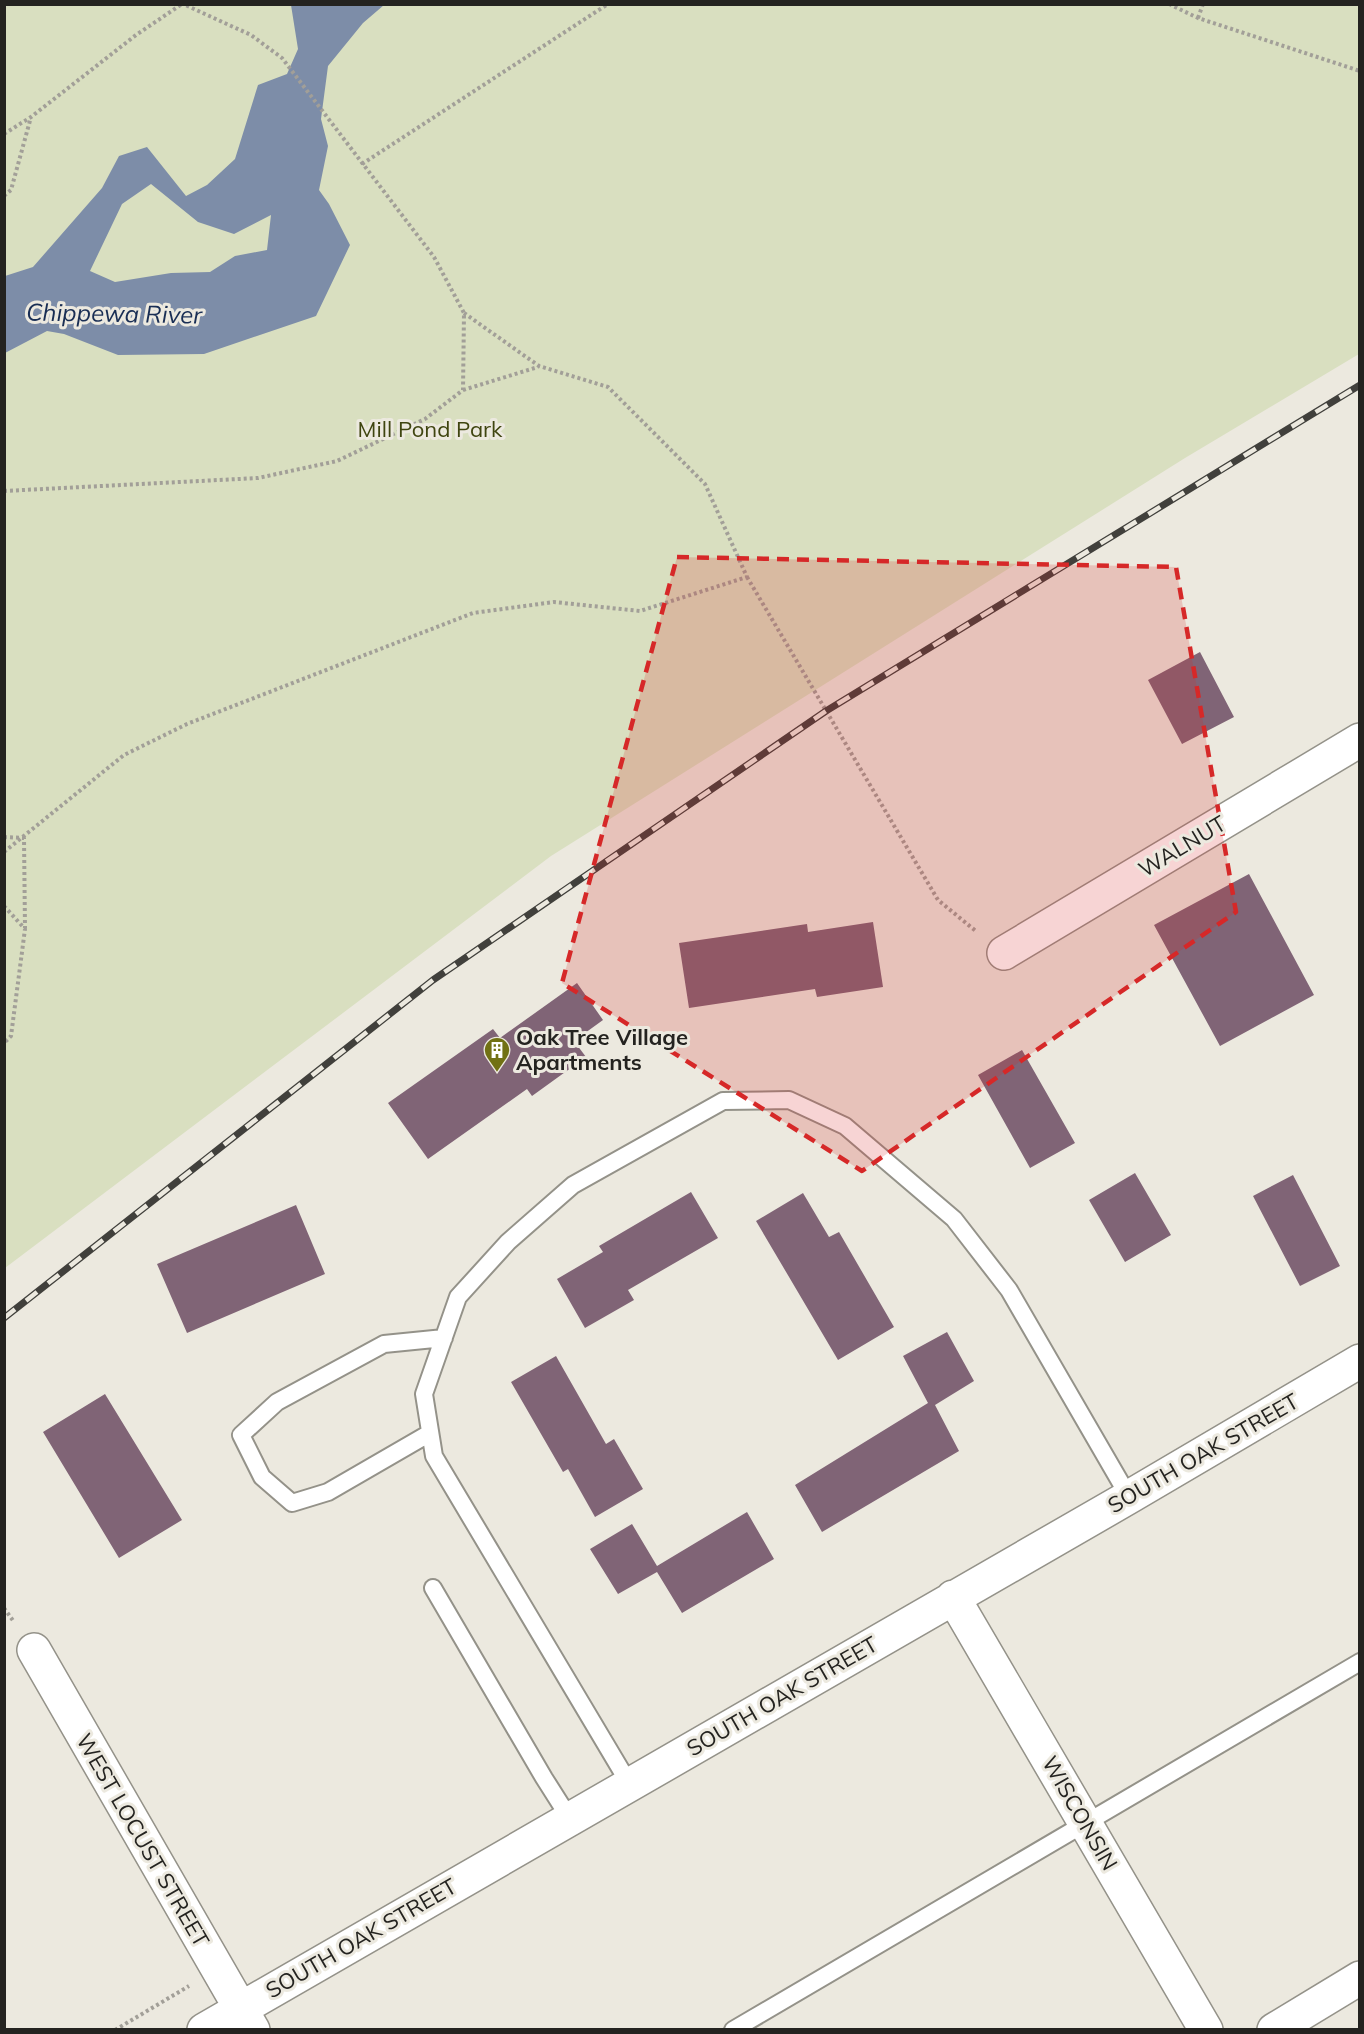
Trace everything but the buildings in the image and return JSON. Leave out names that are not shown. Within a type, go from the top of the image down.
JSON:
[{"type":"street","name":"WALNUT","points":[[1004,953],[1359,740]]},
{"type":"street","name":"SOUTH OAK STREET","points":[[204,2030],[247,2019],[570,1819],[1130,1497],[1359,1361]]},
{"type":"street","name":"WISCONSIN","points":[[953,1598],[1206,2030]]},
{"type":"street","name":"WEST LOCUST STREET","points":[[34,1650],[247,2019]]},
{"type":"street","points":[[1274,2030],[1359,1978]]},
{"type":"lane","points":[[630,1785],[434,1456],[424,1394],[458,1297],[508,1242],[573,1185],[723,1101],[789,1100],[845,1126],[954,1219],[1008,1290],[1130,1497]]},
{"type":"lane","points":[[430,1433],[328,1492],[292,1503],[262,1477],[241,1435],[277,1402],[384,1344],[444,1338]]},
{"type":"lane","points":[[433,1588],[570,1819]]},
{"type":"lane","points":[[733,2030],[1359,1662]]},
{"type":"path","points":[[4,134],[31,117],[136,34],[182,4],[251,35],[282,58],[434,257],[464,313],[539,366],[608,387],[705,484],[747,577],[938,900],[1004,953]]},
{"type":"path","points":[[361,164],[608,4]]},
{"type":"path","points":[[1169,4],[1198,18],[1359,70]]},
{"type":"path","points":[[1198,18],[1203,4]]},
{"type":"path","points":[[4,196],[11,190],[31,117]]},
{"type":"path","points":[[463,390],[464,313]]},
{"type":"path","points":[[4,491],[258,478],[337,461],[425,419],[463,390],[539,366]]},
{"type":"path","points":[[4,852],[124,755],[187,724],[473,613],[554,602],[640,610],[747,577]]},
{"type":"path","points":[[4,837],[24,838]]},
{"type":"path","points":[[4,1042],[11,1036],[25,929],[24,838]]},
{"type":"path","points":[[4,906],[25,929]]},
{"type":"path","points":[[115,2030],[218,1969]]},
{"type":"highlighted area","points":[[677,557],[1176,567],[1236,912],[862,1171],[562,983]]},
{"type":"green space","name":"Mill Pond Park","points":[[5,5],[1359,5],[1359,354],[1185,458],[551,856],[5,1268]]},
{"type":"water","name":"Chippewa River","points":[[291,5],[384,5],[363,23],[328,66],[321,119],[328,146],[319,190],[329,204],[350,245],[316,316],[204,354],[118,355],[64,334],[47,331],[5,353],[5,276],[33,267],[102,188],[119,156],[147,147],[186,196],[207,185],[235,159],[258,85],[287,74],[298,49]],"holes":[[[151,184],[198,222],[234,234],[271,215],[267,250],[235,256],[210,272],[171,273],[115,282],[90,271],[122,204]]]},
{"type":"railway","points":[[4,1318],[433,980],[826,711],[1360,385]]},
{"type":"place","name":"Oak Tree Village Apartments","points":[[497,1073]]}]
